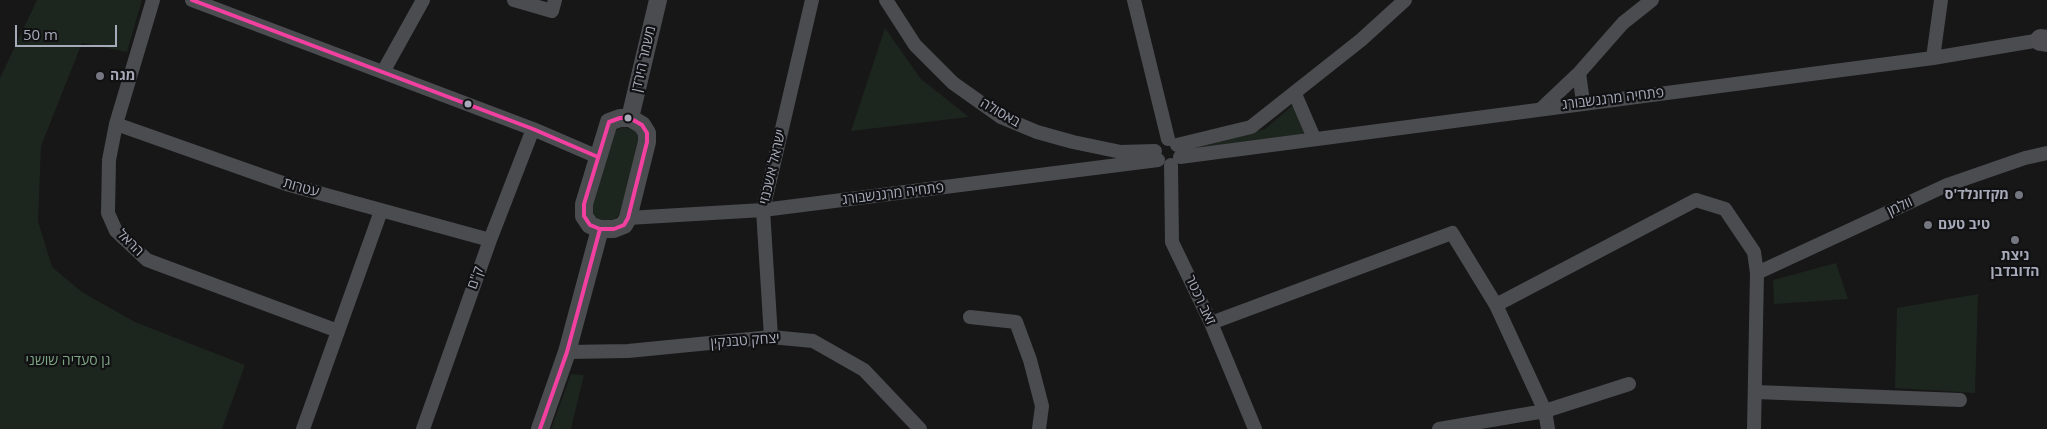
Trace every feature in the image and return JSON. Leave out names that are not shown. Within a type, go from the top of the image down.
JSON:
[{"type":"street","name":"הראל","points":[[153,0],[116,124],[109,160],[108,213],[116,231],[147,260],[338,331]]},
{"type":"street","points":[[192,0],[533,129],[598,157]]},
{"type":"street","points":[[383,72],[423,0]]},
{"type":"street","points":[[514,0],[552,11],[556,0]]},
{"type":"street","name":"משמר הירדן","points":[[630,118],[658,0]]},
{"type":"street","name":"ישראל אשכנזי","points":[[771,337],[763,210],[812,0]]},
{"type":"street","name":"באסולה","points":[[886,0],[915,45],[953,83],[1001,117],[1037,132],[1073,142],[1121,152],[1156,156]]},
{"type":"street","name":"זאב רכטר","points":[[1134,0],[1174,152],[1172,242],[1211,323],[1255,429]]},
{"type":"street","points":[[1174,152],[1160,140],[1156,156],[1163,164],[1174,152],[1251,127],[1361,40],[1404,0]]},
{"type":"street","points":[[1542,108],[1579,73],[1623,23],[1652,0]]},
{"type":"street","points":[[1933,58],[1941,0]]},
{"type":"street","name":"פתחיה מרגנשבורג","points":[[1174,152],[1314,138],[1933,58],[2045,40]]},
{"type":"street","points":[[1579,73],[1583,102]]},
{"type":"street","points":[[1295,94],[1314,138]]},
{"type":"street","points":[[620,118],[630,118],[642,125],[647,133],[648,142],[628,218],[624,225],[600,230],[590,225],[584,216],[598,157],[608,122],[620,118]]},
{"type":"street","name":"עטרות","points":[[116,124],[286,184],[490,240]]},
{"type":"street","name":"ק\"ם","points":[[423,429],[490,240],[533,129]]},
{"type":"street","name":"וולמן","points":[[1757,273],[1947,185],[2025,158],[2047,153]]},
{"type":"street","name":"פתחיה מרגנשבורג","points":[[628,218],[763,210],[1156,156]]},
{"type":"street","points":[[1496,305],[1696,200],[1725,209],[1754,252],[1757,273],[1754,429]]},
{"type":"street","points":[[303,429],[381,211]]},
{"type":"street","points":[[540,429],[566,352],[600,230]]},
{"type":"street","points":[[1211,323],[1452,233],[1496,305],[1545,411],[1548,429]]},
{"type":"street","points":[[970,317],[1016,322],[1030,360],[1042,406],[1039,429]]},
{"type":"street","name":"יצחק טבנקין","points":[[566,352],[628,352],[771,337],[814,341],[864,370],[920,429]]},
{"type":"street","points":[[1439,429],[1545,411],[1629,384]]},
{"type":"street","points":[[1756,392],[1960,400]]},
{"type":"green space","name":"גן סעדיה שושני","points":[[37,0],[142,0],[127,52],[82,43],[41,146],[38,221],[52,267],[82,292],[135,322],[245,365],[222,429],[0,429],[0,78]]},
{"type":"green space","points":[[885,28],[921,79],[969,117],[851,131]]},
{"type":"green space","points":[[1293,105],[1308,136],[1183,154],[1181,147],[1265,129]]},
{"type":"green space","points":[[624,127],[636,131],[641,141],[620,214],[614,220],[603,222],[595,217],[590,206],[613,131]]},
{"type":"green space","points":[[1836,263],[1848,299],[1774,304],[1773,280]]},
{"type":"green space","points":[[1978,294],[1975,393],[1895,388],[1897,308]]},
{"type":"green space","points":[[571,374],[584,375],[571,429],[551,429]]},
{"type":"transit line","points":[[192,0],[533,129],[598,157]]},
{"type":"transit line","points":[[620,118],[630,118],[642,125],[647,133],[647,142],[628,218],[624,225],[614,229],[600,229],[590,225],[584,216],[584,204],[609,122],[620,118]]},
{"type":"transit line","points":[[540,429],[567,352],[600,229]]},
{"type":"place","name":"מגה","points":[[100,76]]},
{"type":"place","name":"מקדונלד'ס","points":[[2019,195]]},
{"type":"place","name":"טיב טעם","points":[[1928,225]]},
{"type":"place","name":"ניצת הדובדבן","points":[[2015,240]]}]
